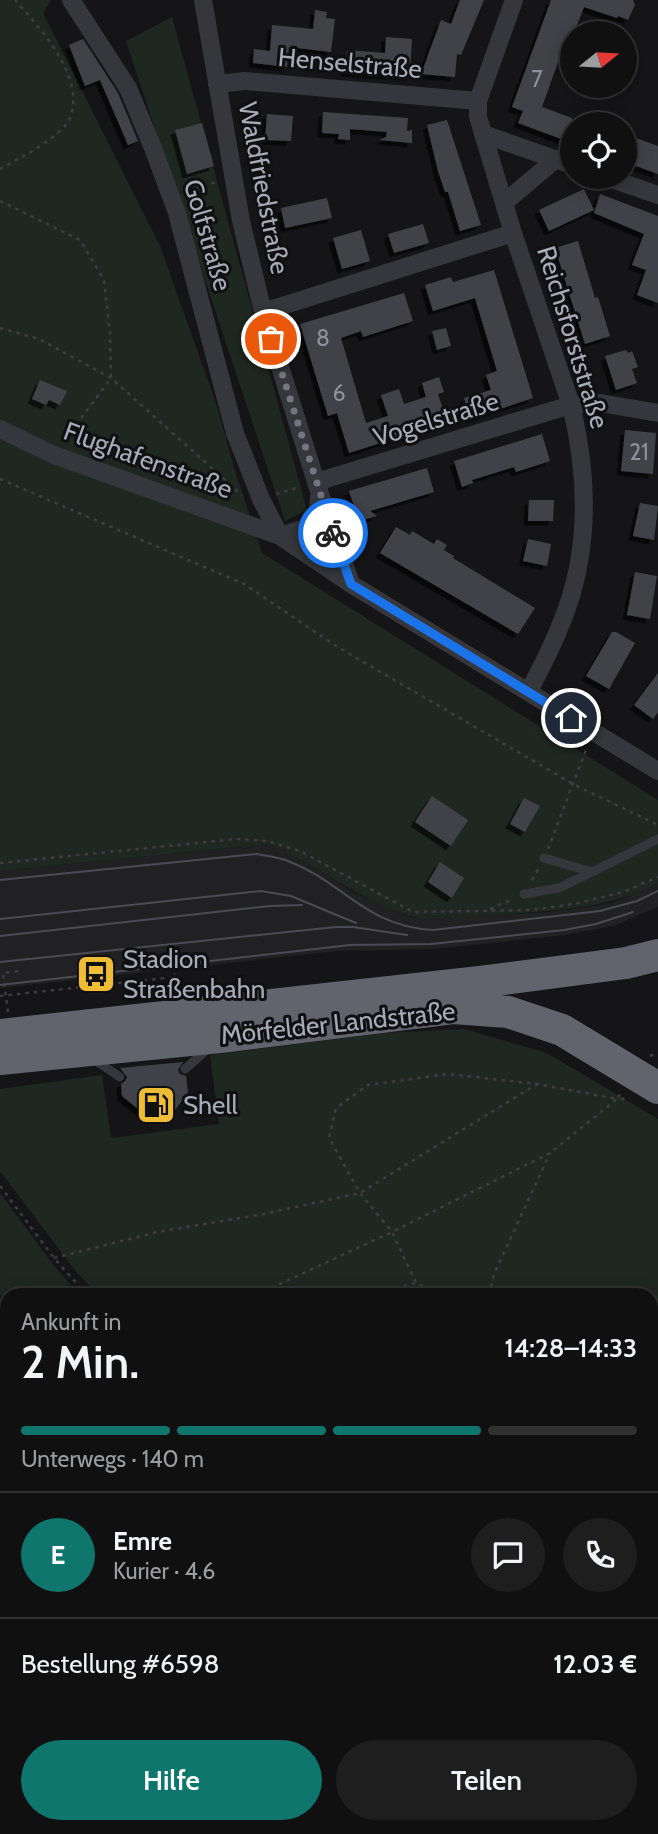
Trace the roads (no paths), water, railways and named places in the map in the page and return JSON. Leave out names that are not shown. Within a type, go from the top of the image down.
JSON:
[{"type":"highway","name":"Mörfelder Landstraße","points":[[4,1023],[480,982],[626,963],[658,955]]},
{"type":"highway","name":"Mörfelder Landstraße","points":[[0,1059],[220,1037],[453,1007],[508,1012],[562,1030],[644,1093]]},
{"type":"street","name":"Golfstraße","points":[[71,0],[128,88],[153,148],[177,214],[255,500],[280,536]]},
{"type":"street","name":"Waldfriedstraße","points":[[203,0],[241,221],[263,312],[351,584]]},
{"type":"street","name":"Reichsforststraße","points":[[514,0],[478,101],[478,117],[513,233],[571,405],[584,487],[583,543],[568,606],[528,691]]},
{"type":"street","name":"Henselstraße","points":[[217,84],[245,81],[478,101]]},
{"type":"street","points":[[483,134],[560,161]]},
{"type":"street","points":[[504,203],[560,165]]},
{"type":"street","points":[[637,188],[658,195]]},
{"type":"street","points":[[263,312],[513,233]]},
{"type":"street","name":"Vogelstraße","points":[[318,488],[571,405],[600,403],[658,413]]},
{"type":"street","name":"Flughafenstraße","points":[[0,429],[54,455],[280,536],[351,584],[658,771]]},
{"type":"street","points":[[280,536],[305,528],[317,519],[318,488]]},
{"type":"lane","points":[[524,894],[559,888],[655,844]]},
{"type":"lane","points":[[544,858],[592,872]]},
{"type":"lane","points":[[185,1069],[220,1037]]},
{"type":"lane","points":[[80,1050],[120,1077]]},
{"type":"tram line","points":[[0,880],[257,854],[284,860],[307,870],[389,920],[409,927],[433,930],[600,911],[637,901],[658,891]]},
{"type":"tram line","points":[[0,919],[261,891],[291,896],[356,923]]},
{"type":"tram line","points":[[0,936],[270,906],[302,905]]},
{"type":"tram line","points":[[0,985],[350,945],[431,944],[564,930],[596,924],[633,912]]},
{"type":"tram line","points":[[0,962],[336,927],[407,935]]},
{"type":"place","name":"Stadion Straßenbahn","points":[[96,974]]},
{"type":"place","name":"Shell","points":[[156,1105]]}]
